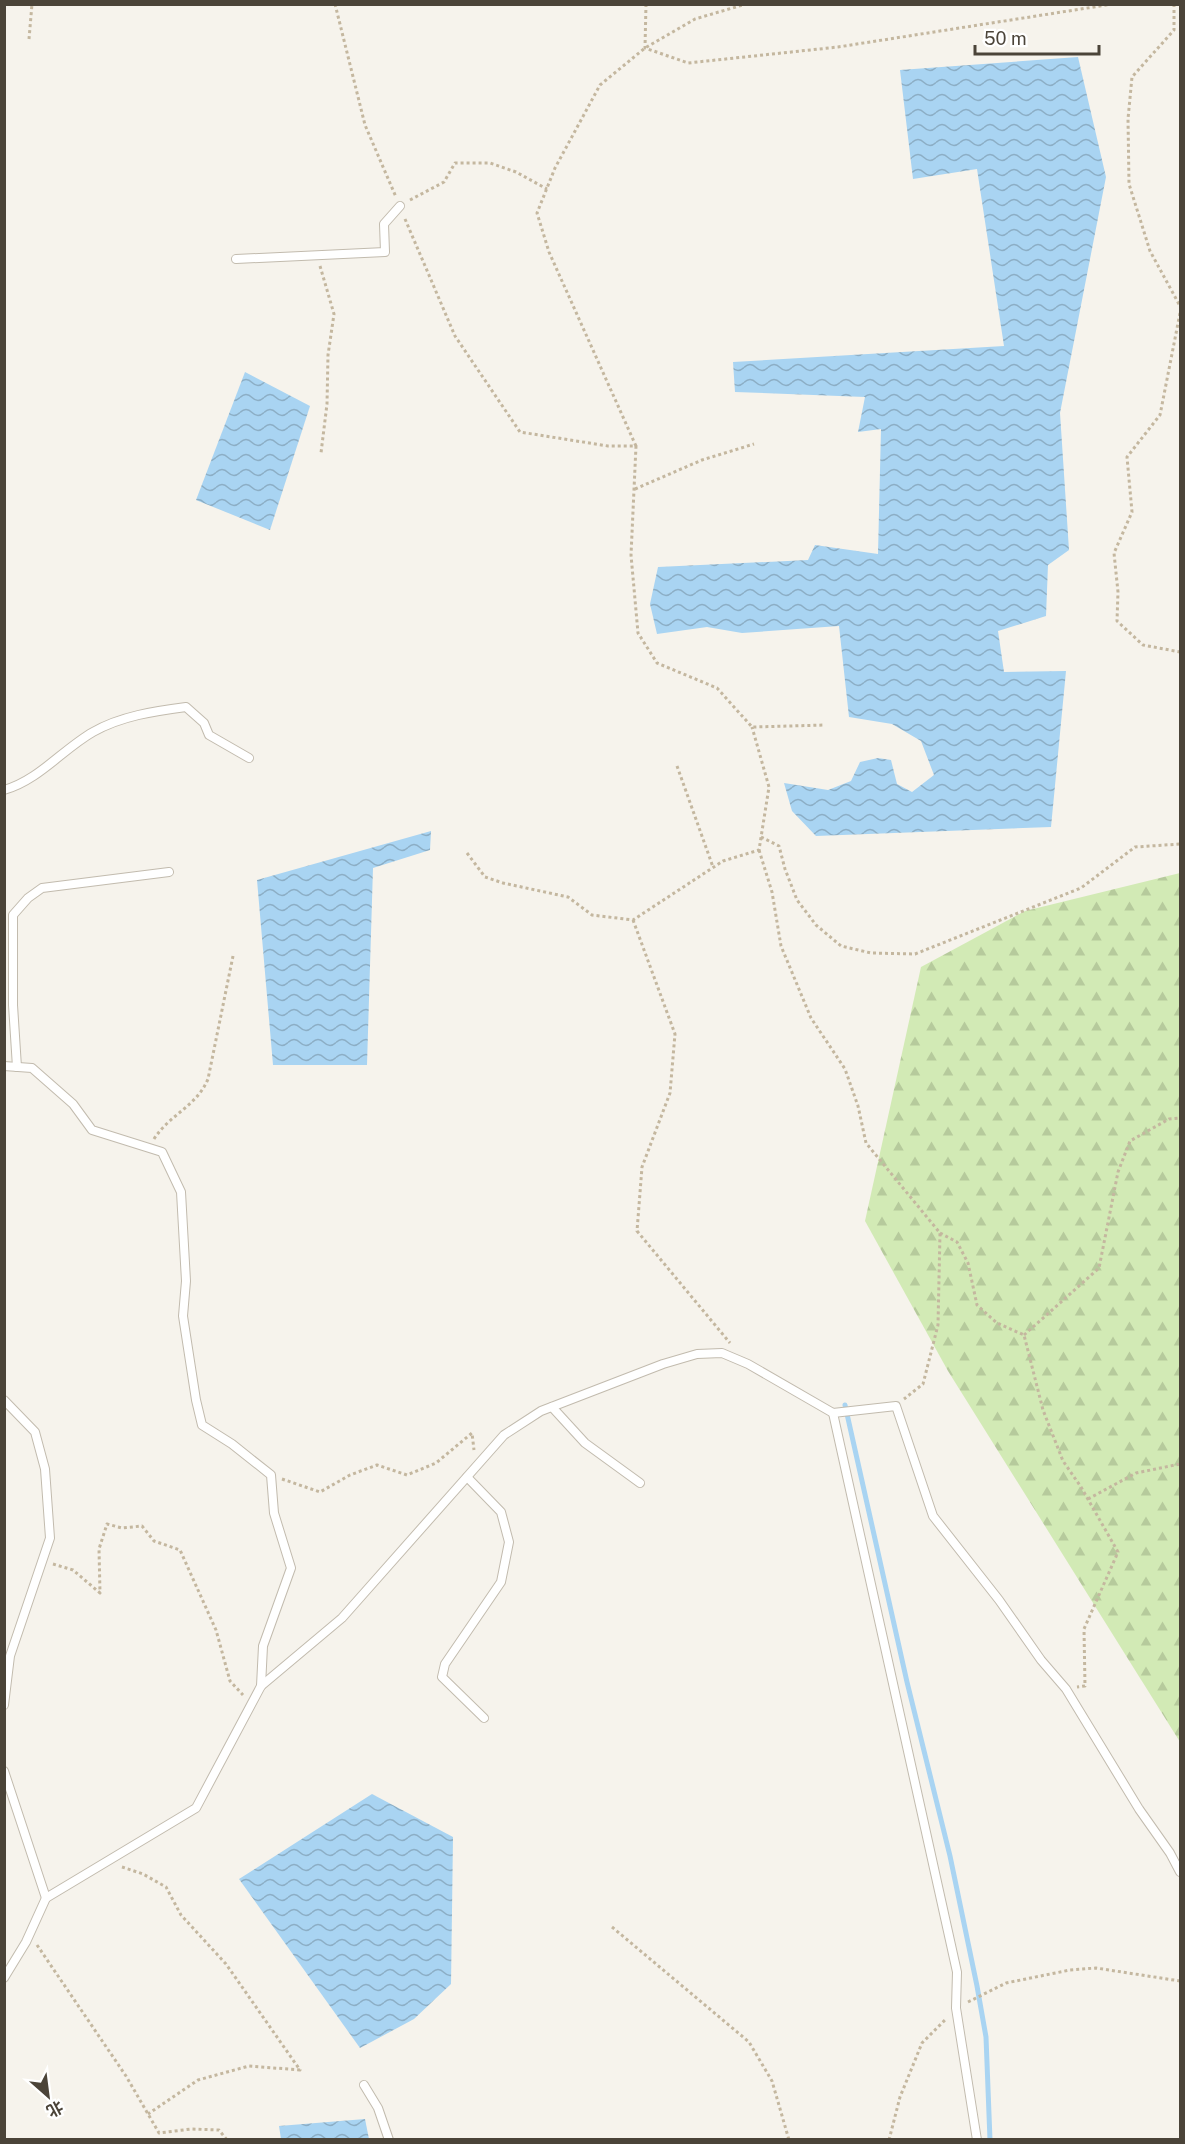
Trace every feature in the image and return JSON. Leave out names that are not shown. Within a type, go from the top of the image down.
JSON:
[{"type":"lane","points":[[236,259],[385,252],[384,224],[400,206]]},
{"type":"lane","points":[[4,790],[37,774],[94,732],[145,712],[186,707],[204,723],[209,735],[249,758]]},
{"type":"lane","points":[[17,1067],[13,1005],[13,915],[28,898],[42,888],[169,872]]},
{"type":"lane","points":[[4,1066],[32,1068],[73,1104],[92,1130],[162,1152],[181,1191],[186,1281],[183,1316],[202,1425],[232,1444],[272,1475],[274,1513],[291,1569],[263,1646],[261,1686]]},
{"type":"lane","points":[[4,1978],[30,1934],[46,1898],[196,1808],[261,1686],[342,1618],[504,1435],[541,1411],[663,1364],[697,1354],[722,1353],[748,1364],[833,1413],[896,1406],[933,1516],[999,1600],[1041,1660],[1066,1689],[1180,1872]]},
{"type":"lane","points":[[4,1400],[35,1432],[45,1469],[50,1538],[10,1656],[4,1705]]},
{"type":"lane","points":[[552,1407],[585,1443],[640,1483]]},
{"type":"lane","points":[[833,1413],[957,1972],[956,2008],[977,2139]]},
{"type":"lane","points":[[467,1477],[501,1512],[510,1542],[501,1582],[445,1664],[442,1677],[484,1718]]},
{"type":"lane","points":[[4,1771],[46,1898]]},
{"type":"lane","points":[[364,2085],[378,2108],[389,2139]]},
{"type":"path","points":[[29,39],[32,4]]},
{"type":"path","points":[[335,4],[365,125],[455,336],[520,432],[608,446],[636,446]]},
{"type":"path","points":[[645,48],[646,4]]},
{"type":"path","points":[[746,4],[695,19],[645,48],[600,85],[560,158],[537,213],[549,252],[636,446],[631,555],[638,633],[657,663],[717,688],[752,727],[769,787],[759,850],[772,892],[781,946],[811,1018],[845,1069],[858,1106],[866,1143],[940,1233],[957,1242],[968,1263],[977,1305],[997,1323],[1024,1335]]},
{"type":"path","points":[[645,48],[688,63],[838,47],[1113,4]]},
{"type":"path","points":[[1174,4],[1174,30],[1132,77],[1128,119],[1129,184],[1150,251],[1180,306]]},
{"type":"path","points":[[400,206],[444,182],[455,163],[490,163],[516,172],[547,189]]},
{"type":"path","points":[[317,255],[334,314],[328,355],[327,404],[321,453]]},
{"type":"path","points":[[1180,313],[1160,415],[1127,457],[1132,512],[1114,553],[1118,592],[1117,621],[1143,645],[1180,652]]},
{"type":"path","points":[[634,489],[702,460],[754,444]]},
{"type":"path","points":[[752,727],[825,726]]},
{"type":"path","points":[[677,766],[713,867]]},
{"type":"path","points":[[761,837],[779,846],[784,869],[797,900],[816,925],[841,946],[871,953],[915,954],[1081,888],[1135,847],[1180,844]]},
{"type":"path","points":[[467,853],[485,877],[568,897],[592,915],[633,920],[723,861],[759,850]]},
{"type":"path","points":[[633,920],[675,1034],[670,1093],[642,1167],[637,1231],[732,1346]]},
{"type":"path","points":[[149,1148],[162,1127],[189,1107],[203,1091],[211,1069],[233,956]]},
{"type":"path","points":[[1024,1335],[1099,1268],[1118,1172],[1130,1141],[1169,1119],[1180,1118]]},
{"type":"path","points":[[896,1406],[923,1383],[938,1325],[940,1233]]},
{"type":"path","points":[[1024,1335],[1043,1410],[1063,1461],[1118,1552],[1084,1629],[1085,1686],[1066,1689]]},
{"type":"path","points":[[272,1475],[320,1492],[350,1475],[377,1465],[407,1475],[436,1462],[472,1433],[476,1468]]},
{"type":"path","points":[[1088,1499],[1136,1473],[1180,1464]]},
{"type":"path","points":[[42,1561],[73,1570],[100,1593],[99,1550],[107,1524],[122,1528],[141,1526],[154,1541],[180,1550],[216,1630],[230,1681],[240,1694],[255,1698]]},
{"type":"path","points":[[106,1861],[143,1874],[166,1887],[181,1915],[226,1964],[300,2070],[249,2066],[198,2080],[148,2114]]},
{"type":"path","points":[[612,1927],[749,2042],[772,2080],[789,2139]]},
{"type":"path","points":[[30,1934],[126,2076],[159,2133],[191,2128],[219,2130],[227,2139]]},
{"type":"path","points":[[889,2139],[900,2097],[922,2043],[956,2008],[1006,1983],[1070,1970],[1096,1968],[1180,1982]]},
{"type":"green space","points":[[1180,873],[1180,1742],[948,1371],[865,1221],[921,967],[1025,911]]},
{"type":"water","points":[[1078,57],[1106,177],[1060,413],[1069,550],[1048,565],[1046,616],[998,631],[1004,672],[1066,671],[1051,827],[816,836],[792,811],[784,783],[828,790],[851,781],[860,762],[878,758],[891,760],[897,784],[912,792],[934,775],[921,741],[892,724],[849,717],[839,626],[742,633],[707,627],[657,634],[650,604],[658,567],[808,560],[815,545],[878,554],[881,429],[858,432],[865,397],[735,392],[733,362],[1004,346],[977,169],[913,179],[900,70]]},
{"type":"water","points":[[245,372],[310,406],[270,530],[196,500]]},
{"type":"water","points":[[431,831],[430,850],[373,868],[367,1065],[273,1065],[257,880]]},
{"type":"water","points":[[372,1794],[453,1837],[451,1984],[414,2019],[360,2048],[239,1879]]},
{"type":"water","points":[[365,2119],[369,2139],[281,2139],[279,2126]]},
{"type":"waterway","points":[[845,1405],[907,1682],[950,1856],[977,1986],[986,2037],[990,2140]]}]
